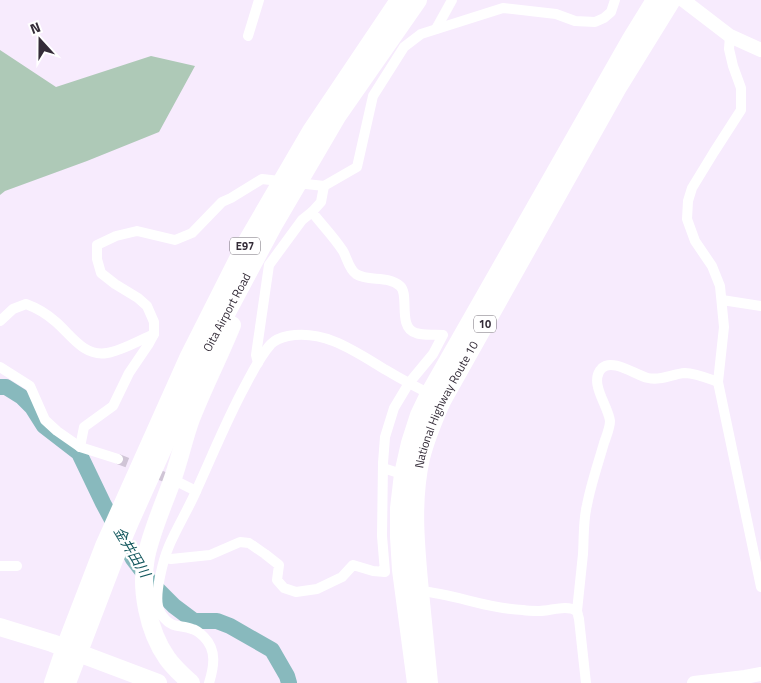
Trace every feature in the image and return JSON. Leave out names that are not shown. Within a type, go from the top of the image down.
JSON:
[{"type":"highway","name":"Oita Airport Road","points":[[63,670],[69,644],[125,515],[189,356],[247,241],[311,131],[398,0]]},
{"type":"highway","name":"Oita Airport Road","points":[[125,515],[208,348],[272,226],[338,115],[418,0]]},
{"type":"highway","name":"National Highway Route 10","points":[[436,397],[631,39],[655,0]]},
{"type":"highway","name":"National Highway Route 10","points":[[429,683],[416,548],[410,442],[420,415],[436,397],[617,89],[672,0]]},
{"type":"highway","points":[[191,683],[179,673],[166,657],[150,620],[145,601],[151,595],[146,558],[151,538],[174,476],[191,420],[237,315],[260,266],[338,115]]},
{"type":"highway","name":"National Highway Route 10","points":[[411,476],[399,508],[398,537],[416,683]]},
{"type":"highway","points":[[0,627],[158,683]]},
{"type":"highway","points":[[0,636],[138,683]]},
{"type":"highway","points":[[44,683],[63,670]]},
{"type":"highway","points":[[53,683],[63,670]]},
{"type":"street","points":[[248,36],[259,0]]},
{"type":"street","points":[[436,28],[452,0]]},
{"type":"street","points":[[80,447],[84,427],[114,406],[129,373],[154,334],[154,322],[147,306],[101,273],[96,260],[97,245],[116,236],[137,231],[175,240],[192,233],[222,202],[262,178],[320,186],[356,167],[373,96],[404,47],[421,34],[503,8],[556,14],[575,20],[594,22],[604,18],[611,12],[615,0]]},
{"type":"street","points":[[683,0],[730,36],[761,50]]},
{"type":"street","points":[[730,36],[729,49],[741,88],[742,110],[692,188],[686,219],[695,241],[712,266],[720,286],[724,327],[718,382],[761,587]]},
{"type":"street","points":[[258,363],[256,355],[269,265],[302,220],[321,202],[320,186]]},
{"type":"street","points":[[165,558],[210,555],[240,542],[249,543],[279,565],[277,580],[284,588],[296,592],[317,589],[342,577],[353,565],[373,571],[385,572],[382,536],[385,436],[394,408],[443,335],[417,334],[411,331],[404,313],[405,293],[403,289],[393,282],[358,276],[343,251],[312,212]]},
{"type":"street","points":[[722,300],[761,306]]},
{"type":"street","points":[[0,321],[13,309],[26,304],[39,309],[55,321],[77,343],[94,353],[106,354],[114,352],[154,334]]},
{"type":"street","points":[[209,683],[214,656],[209,642],[194,629],[171,625],[159,611],[151,595],[160,580],[169,546],[238,398],[258,363],[273,342],[286,336],[301,334],[335,341],[349,347],[436,397]]},
{"type":"street","points":[[586,683],[577,611],[586,507],[610,422],[596,382],[597,376],[601,369],[609,364],[651,379],[687,373],[718,382]]},
{"type":"street","points":[[0,367],[30,386],[45,420],[57,431],[80,447],[118,459]]},
{"type":"street","points":[[383,468],[411,476]]},
{"type":"street","points":[[180,483],[196,491]]},
{"type":"street","points":[[0,566],[17,566]]},
{"type":"street","points":[[420,591],[436,592],[514,610],[540,611],[566,608],[577,611]]},
{"type":"street","points":[[694,683],[761,674]]},
{"type":"green space","points":[[0,50],[56,87],[151,56],[195,66],[159,132],[5,191],[0,195]]},
{"type":"waterway","name":"金井田川","points":[[0,387],[6,387],[22,397],[32,407],[44,426],[79,453],[133,559],[152,584],[174,606],[194,621],[217,621],[230,626],[272,650],[289,683]]},
{"type":"tunnel","points":[[118,459],[175,481]]}]
